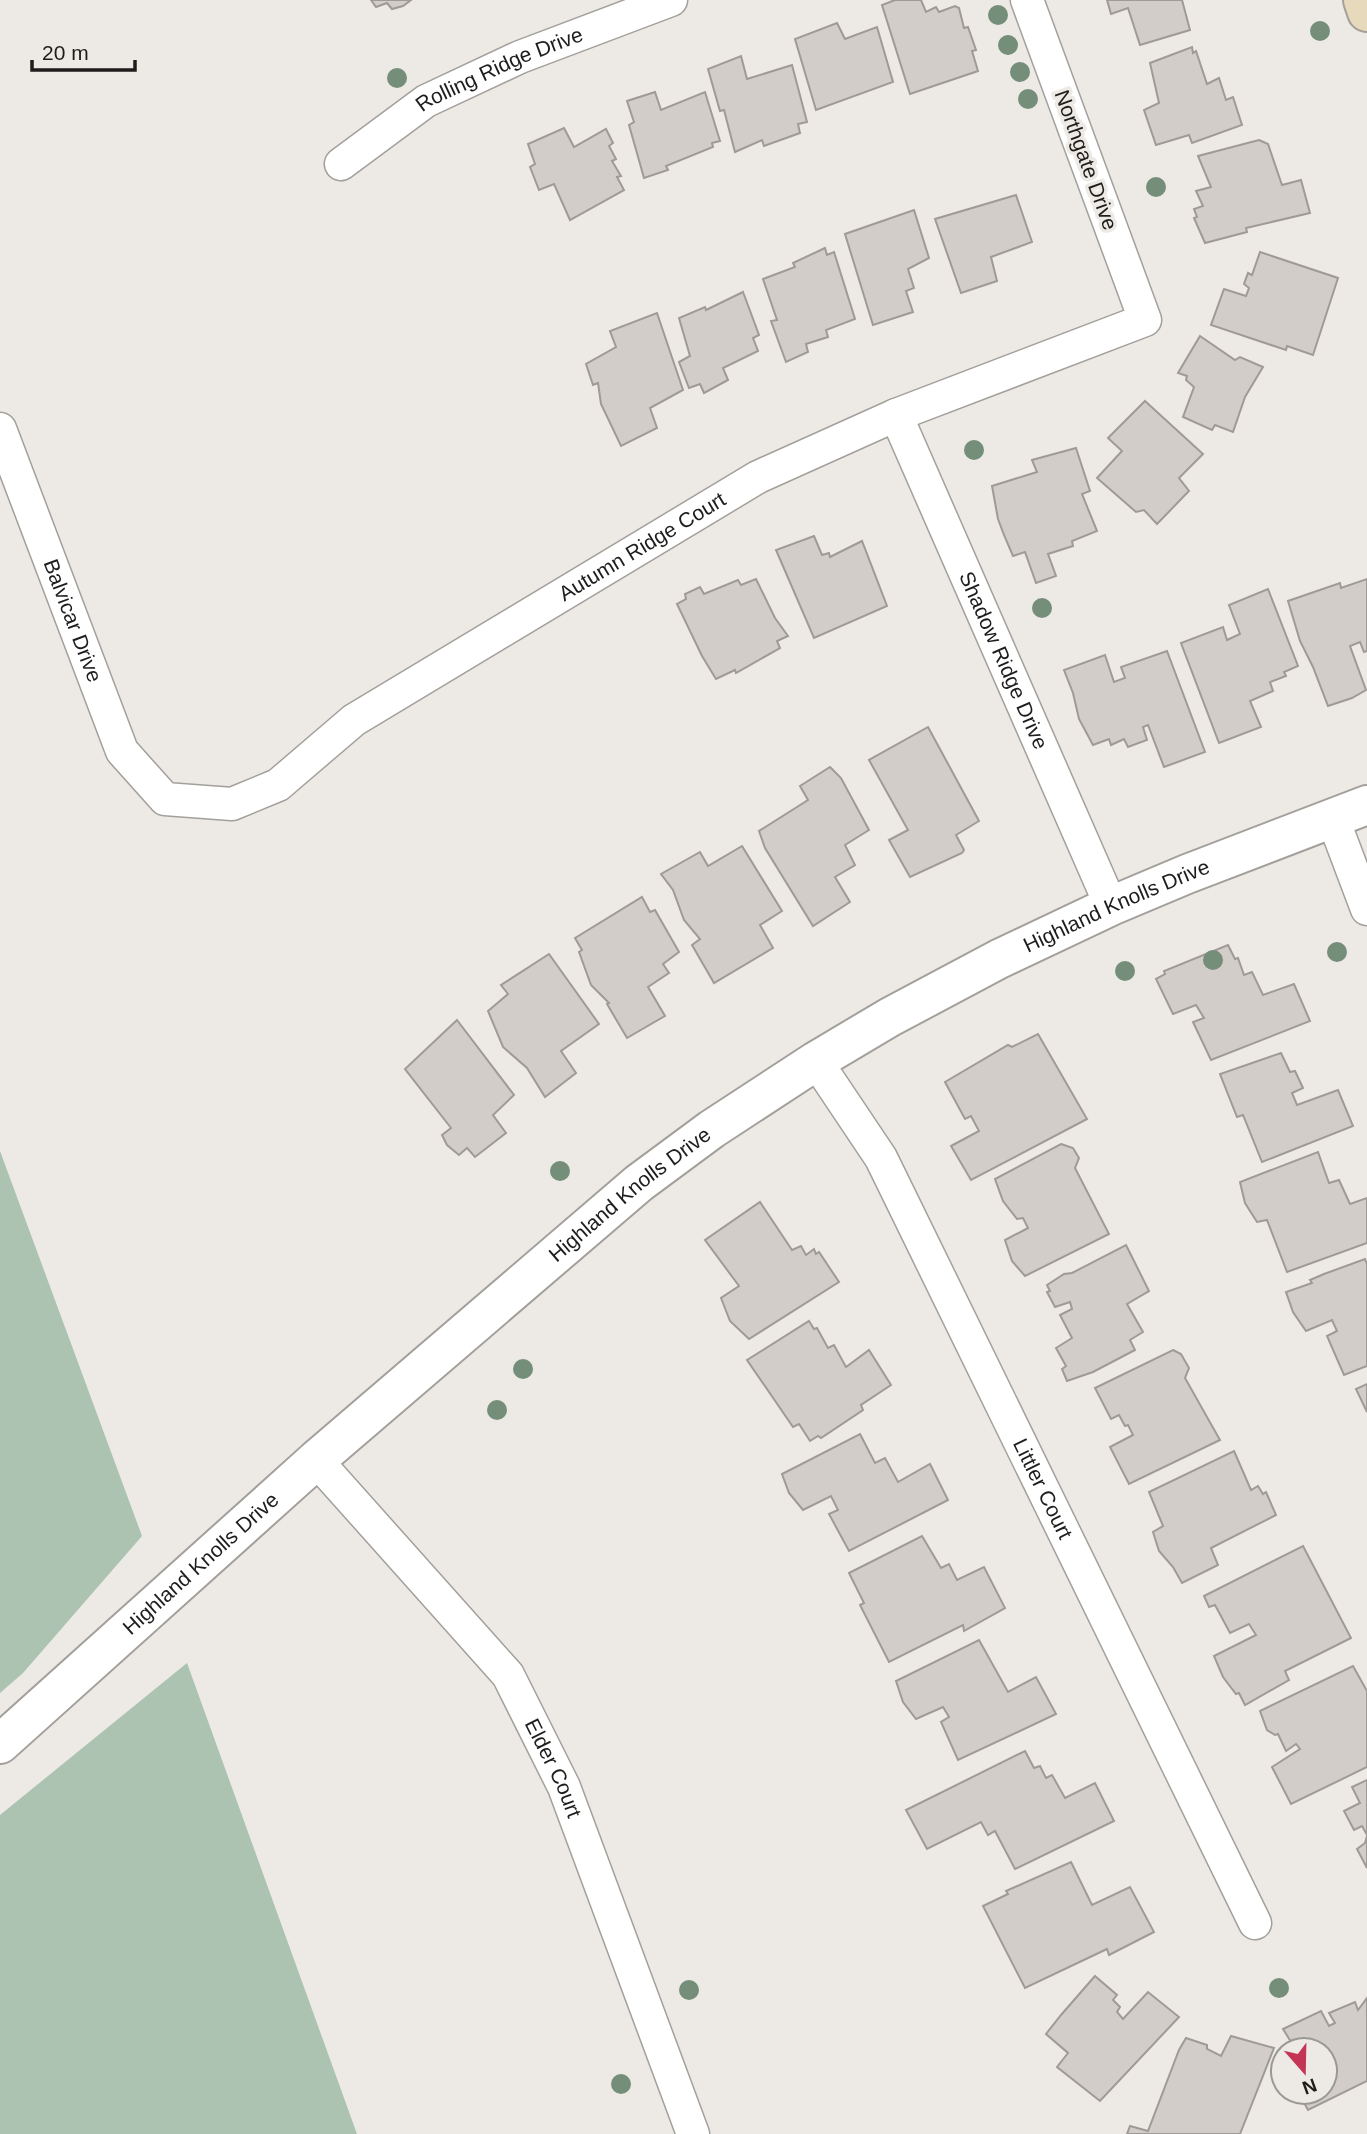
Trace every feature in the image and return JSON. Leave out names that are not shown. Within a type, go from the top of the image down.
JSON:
[{"type":"main road","points":[[1363,0],[1367,12]]},
{"type":"street","name":"Rolling Ridge Drive","points":[[341,164],[426,101],[520,57],[671,0]]},
{"type":"street","name":"Northgate Drive","points":[[1027,0],[1145,320]]},
{"type":"street","name":"Autumn Ridge Court","points":[[165,799],[232,804],[278,785],[354,720],[746,484],[896,415],[1145,320]]},
{"type":"street","name":"Shadow Ridge Drive","points":[[896,415],[1111,906]]},
{"type":"street","name":"Balvicar Drive","points":[[0,429],[122,751],[165,799]]},
{"type":"street","name":"Highland Knolls Drive","points":[[0,1744],[316,1460],[639,1182],[712,1129],[816,1061],[890,1017],[999,959],[1111,906],[1187,874],[1350,812]]},
{"type":"street","points":[[1350,812],[1367,909]]},
{"type":"street","name":"Littler Court","points":[[816,1061],[881,1158],[1255,1923]]},
{"type":"street","name":"Elder Court","points":[[316,1460],[508,1675],[564,1787],[694,2134]]},
{"type":"green space","points":[[0,1151],[142,1536],[23,1673],[0,1693]]},
{"type":"green space","points":[[187,1663],[357,2134],[0,2134],[0,1815]]},
{"type":"building","points":[[371,0],[411,0],[392,9],[387,3],[376,7]]},
{"type":"building","points":[[895,0],[921,0],[926,12],[936,7],[939,12],[955,6],[959,8],[964,28],[968,27],[976,50],[972,51],[978,71],[910,94],[882,5]]},
{"type":"building","points":[[1107,0],[1182,0],[1190,30],[1140,45],[1128,8],[1111,14]]},
{"type":"building","points":[[837,23],[845,39],[877,27],[893,82],[816,110],[795,39]]},
{"type":"building","points":[[1192,47],[1193,53],[1196,51],[1207,84],[1219,78],[1226,100],[1233,97],[1242,125],[1192,143],[1189,135],[1156,145],[1144,110],[1159,103],[1150,63]]},
{"type":"building","points":[[741,56],[747,79],[792,65],[807,122],[798,124],[800,133],[764,146],[762,140],[735,152],[724,110],[720,111],[708,69]]},
{"type":"building","points":[[655,92],[661,110],[705,92],[720,141],[712,143],[713,147],[666,166],[668,170],[644,178],[629,125],[634,122],[627,101]]},
{"type":"building","points":[[564,128],[574,147],[606,129],[613,143],[609,146],[616,159],[612,161],[621,176],[617,177],[624,190],[570,220],[554,184],[539,190],[530,167],[535,164],[528,144]]},
{"type":"building","points":[[1259,140],[1268,144],[1282,185],[1301,180],[1310,213],[1246,228],[1247,232],[1205,243],[1194,218],[1197,217],[1194,209],[1203,206],[1196,191],[1211,187],[1198,156]]},
{"type":"building","points":[[1016,195],[1032,242],[991,257],[997,281],[961,293],[935,219]]},
{"type":"building","points":[[914,210],[929,258],[908,269],[914,288],[906,291],[913,312],[873,325],[845,234]]},
{"type":"building","points":[[825,248],[827,255],[834,252],[855,319],[826,330],[828,337],[806,344],[808,352],[786,362],[771,321],[777,320],[763,279],[795,267],[793,263]]},
{"type":"building","points":[[1260,252],[1338,278],[1313,355],[1287,346],[1286,350],[1211,325],[1224,289],[1246,296],[1249,288],[1244,284],[1248,273],[1252,275]]},
{"type":"building","points":[[743,292],[759,335],[753,338],[758,351],[723,368],[728,380],[704,393],[700,384],[689,388],[679,362],[690,356],[679,318],[705,307],[706,310]]},
{"type":"building","points":[[657,313],[683,390],[650,408],[657,428],[621,446],[601,404],[598,383],[593,385],[586,364],[616,347],[610,331]]},
{"type":"building","points":[[1200,336],[1235,360],[1240,357],[1263,367],[1245,397],[1233,432],[1215,425],[1212,430],[1183,417],[1194,387],[1186,380],[1187,376],[1178,373]]},
{"type":"building","points":[[1145,401],[1203,454],[1179,478],[1189,491],[1157,524],[1144,510],[1136,512],[1097,478],[1122,451],[1108,438]]},
{"type":"building","points":[[1076,448],[1090,491],[1082,494],[1097,531],[1072,541],[1073,546],[1048,554],[1056,576],[1036,583],[1025,552],[1013,556],[998,519],[992,486],[1037,472],[1032,460]]},
{"type":"building","points":[[814,536],[822,555],[829,553],[830,557],[862,541],[887,606],[814,638],[776,550]]},
{"type":"building","points":[[756,579],[775,618],[788,636],[777,641],[780,648],[736,673],[735,670],[716,679],[677,604],[686,599],[685,594],[700,587],[704,594],[738,580],[741,585]]},
{"type":"building","points":[[1367,579],[1367,651],[1364,652],[1360,642],[1350,646],[1366,690],[1328,706],[1300,641],[1288,601],[1340,583],[1341,588]]},
{"type":"building","points":[[1268,589],[1298,666],[1284,672],[1286,676],[1270,682],[1273,691],[1250,701],[1261,727],[1219,743],[1181,643],[1223,627],[1227,640],[1240,634],[1229,605]]},
{"type":"building","points":[[1167,651],[1205,752],[1164,767],[1148,725],[1143,727],[1147,740],[1128,747],[1124,739],[1111,745],[1109,739],[1093,745],[1079,719],[1064,670],[1105,655],[1114,682],[1125,678],[1121,667]]},
{"type":"building","points":[[928,727],[979,821],[956,835],[964,850],[962,853],[910,877],[889,840],[908,830],[869,760]]},
{"type":"building","points":[[830,767],[841,778],[869,830],[845,845],[855,865],[835,877],[850,902],[813,926],[765,848],[759,831],[808,800],[800,786]]},
{"type":"building","points":[[742,846],[782,911],[760,925],[773,948],[714,983],[692,945],[700,939],[684,920],[673,890],[661,874],[700,852],[708,866]]},
{"type":"building","points":[[642,897],[650,912],[655,910],[679,952],[663,964],[669,973],[648,987],[665,1016],[627,1038],[607,1004],[609,1003],[591,985],[579,952],[582,950],[575,938]]},
{"type":"building","points":[[1228,945],[1235,959],[1238,958],[1244,975],[1252,972],[1263,995],[1294,984],[1310,1021],[1211,1060],[1193,1022],[1204,1018],[1196,1005],[1173,1014],[1156,979],[1165,974],[1164,971]]},
{"type":"building","points":[[549,954],[599,1024],[561,1051],[576,1073],[545,1097],[527,1068],[503,1047],[488,1011],[508,994],[501,985]]},
{"type":"building","points":[[457,1020],[514,1095],[493,1115],[506,1133],[475,1157],[467,1148],[459,1155],[447,1145],[442,1135],[451,1128],[405,1069]]},
{"type":"building","points":[[1038,1034],[1087,1119],[971,1180],[951,1146],[979,1131],[971,1116],[965,1119],[945,1082],[1008,1045],[1012,1047]]},
{"type":"building","points":[[1281,1053],[1290,1072],[1295,1071],[1303,1088],[1292,1093],[1297,1105],[1338,1090],[1353,1126],[1262,1162],[1243,1115],[1237,1117],[1220,1074]]},
{"type":"building","points":[[1061,1144],[1073,1148],[1079,1158],[1075,1168],[1109,1234],[1025,1276],[1012,1261],[1005,1240],[1028,1228],[1023,1218],[1017,1219],[1003,1201],[995,1179]]},
{"type":"building","points":[[1318,1152],[1329,1183],[1339,1180],[1350,1204],[1367,1198],[1367,1243],[1287,1272],[1267,1220],[1257,1222],[1245,1203],[1240,1182]]},
{"type":"building","points":[[760,1202],[792,1250],[801,1246],[806,1255],[814,1249],[816,1254],[819,1252],[839,1282],[749,1339],[730,1321],[721,1298],[739,1286],[705,1240]]},
{"type":"building","points":[[1126,1245],[1149,1291],[1127,1304],[1143,1332],[1130,1340],[1135,1350],[1093,1372],[1067,1381],[1062,1369],[1066,1366],[1056,1348],[1072,1338],[1060,1315],[1072,1309],[1070,1302],[1055,1307],[1047,1292],[1050,1291],[1047,1285],[1064,1274],[1072,1273]]},
{"type":"building","points":[[1365,1259],[1367,1366],[1344,1375],[1327,1336],[1337,1331],[1332,1320],[1306,1331],[1293,1312],[1286,1292]]},
{"type":"building","points":[[809,1321],[814,1329],[817,1328],[828,1348],[834,1345],[846,1367],[869,1350],[891,1385],[861,1405],[863,1410],[821,1438],[818,1436],[810,1441],[799,1424],[793,1427],[747,1360]]},
{"type":"building","points":[[1173,1350],[1181,1354],[1189,1368],[1185,1378],[1220,1440],[1129,1484],[1110,1447],[1133,1435],[1119,1415],[1111,1419],[1095,1388]]},
{"type":"building","points":[[1367,1384],[1367,1412],[1356,1389]]},
{"type":"building","points":[[860,1434],[875,1463],[885,1458],[898,1482],[930,1464],[948,1500],[849,1551],[829,1514],[838,1510],[831,1496],[803,1510],[789,1493],[782,1474]]},
{"type":"building","points":[[1234,1451],[1251,1490],[1258,1486],[1263,1494],[1266,1492],[1276,1515],[1211,1548],[1218,1565],[1182,1583],[1159,1551],[1153,1532],[1163,1526],[1149,1492]]},
{"type":"building","points":[[922,1536],[941,1568],[949,1564],[957,1580],[984,1567],[1005,1608],[964,1631],[963,1625],[889,1662],[860,1605],[864,1603],[849,1573]]},
{"type":"building","points":[[1303,1546],[1351,1638],[1285,1671],[1289,1680],[1245,1705],[1239,1693],[1236,1694],[1223,1677],[1214,1656],[1256,1635],[1249,1624],[1230,1633],[1215,1605],[1209,1607],[1204,1596]]},
{"type":"building","points":[[979,1640],[1008,1692],[1036,1677],[1056,1714],[958,1760],[941,1722],[949,1717],[943,1707],[916,1719],[903,1702],[896,1681]]},
{"type":"building","points":[[1353,1666],[1367,1691],[1367,1767],[1291,1804],[1272,1767],[1300,1749],[1296,1744],[1286,1751],[1278,1734],[1267,1730],[1260,1711]]},
{"type":"building","points":[[1025,1751],[1034,1768],[1040,1766],[1046,1778],[1052,1775],[1065,1798],[1095,1783],[1114,1821],[1015,1869],[995,1831],[988,1835],[981,1822],[927,1849],[906,1810]]},
{"type":"building","points":[[1367,1780],[1367,1835],[1362,1826],[1354,1830],[1344,1811],[1360,1803],[1352,1787]]},
{"type":"building","points":[[1367,1836],[1367,1868],[1357,1849],[1365,1843]]},
{"type":"building","points":[[1071,1862],[1092,1905],[1130,1887],[1154,1932],[1109,1955],[1107,1949],[1025,1988],[983,1906],[1008,1894],[1006,1891]]},
{"type":"building","points":[[1095,1976],[1117,1995],[1113,2000],[1120,2007],[1117,2012],[1123,2019],[1148,1992],[1179,2017],[1100,2101],[1057,2067],[1068,2053],[1046,2034]]},
{"type":"building","points":[[1367,1998],[1367,2081],[1339,2095],[1339,2036],[1287,2036],[1283,2029],[1321,2011],[1329,2026],[1335,2023],[1329,2013],[1355,2002],[1358,2010]]},
{"type":"building","points":[[1231,2036],[1269,2047],[1269,2061],[1240,2134],[1127,2134],[1130,2126],[1148,2131],[1186,2038],[1207,2045],[1207,2049],[1221,2056]]}]
